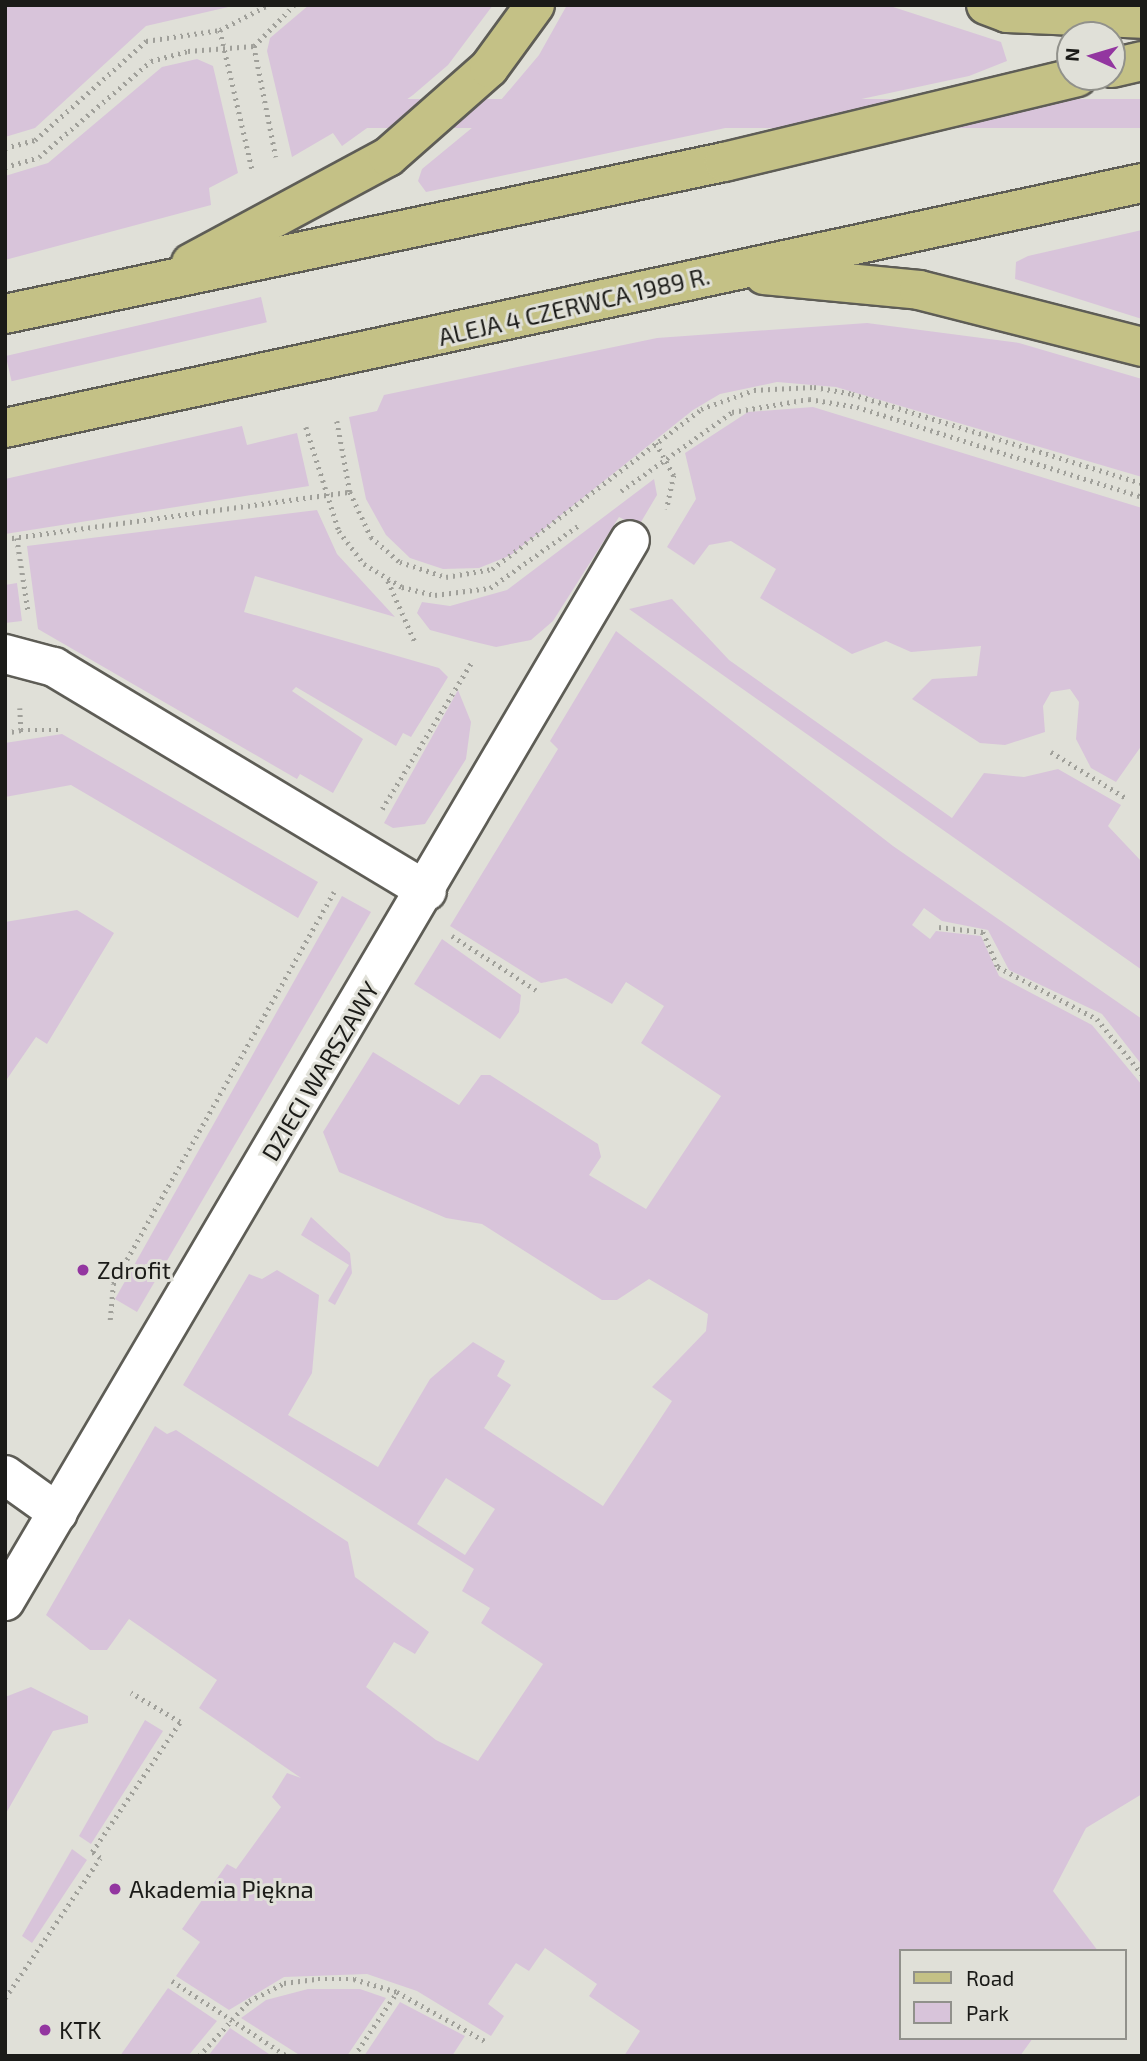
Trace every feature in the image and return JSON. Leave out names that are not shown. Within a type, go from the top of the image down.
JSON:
[{"type":"main road","points":[[149,285],[388,157],[489,68],[536,5]]},
{"type":"main road","points":[[986,5],[1007,13],[1142,19]]},
{"type":"main road","points":[[5,314],[724,162],[1056,82]]},
{"type":"main road","name":"ALEJA 4 CZERWCA 1989 R.","points":[[5,428],[1142,183]]},
{"type":"main road","points":[[727,271],[919,290],[1142,346]]},
{"type":"street","name":"DZIECI WARSZAWY","points":[[5,1601],[427,891],[630,540]]},
{"type":"street","points":[[5,654],[54,667],[360,846],[427,891]]},
{"type":"street","points":[[5,1475],[58,1513]]},
{"type":"path","points":[[5,148],[35,140],[146,41],[220,30],[268,5]]},
{"type":"path","points":[[5,167],[39,157],[150,61],[227,47],[254,46],[294,5]]},
{"type":"path","points":[[220,30],[227,47],[252,170]]},
{"type":"path","points":[[254,46],[276,157]]},
{"type":"path","points":[[337,421],[350,492],[371,537],[400,562],[446,577],[479,574],[516,554],[656,443],[719,401],[754,390],[814,387],[1142,483]]},
{"type":"path","points":[[612,499],[665,457],[732,412],[809,399],[857,407],[1142,497]]},
{"type":"path","points":[[306,427],[323,497],[350,550],[388,580],[435,595],[479,591],[514,576],[591,516]]},
{"type":"path","points":[[630,540],[654,533],[669,505],[674,475],[656,443]]},
{"type":"path","points":[[5,539],[350,492]]},
{"type":"path","points":[[17,538],[23,582]]},
{"type":"path","points":[[388,580],[415,642]]},
{"type":"path","points":[[110,1320],[113,1284],[360,846],[471,663]]},
{"type":"path","points":[[5,733],[21,730]]},
{"type":"path","points":[[1051,751],[1126,798]]},
{"type":"path","points":[[939,927],[983,932],[998,967],[1097,1019],[1142,1074]]},
{"type":"path","points":[[446,932],[536,990]]},
{"type":"path","points":[[5,1998],[100,1858],[92,1852],[180,1722],[131,1693]]},
{"type":"path","points":[[199,2056],[230,2019],[284,1983],[354,1979],[397,1992],[487,2042]]},
{"type":"path","points":[[172,1981],[287,2056]]},
{"type":"path","points":[[354,2056],[397,1992]]},
{"type":"green space","points":[[5,5],[237,5],[146,26],[35,128],[5,137]]},
{"type":"green space","points":[[309,5],[493,5],[448,65],[413,95],[342,146],[333,133],[292,157],[267,51],[270,38]]},
{"type":"green space","points":[[567,5],[887,5],[1001,42],[1007,61],[969,76],[426,192],[418,181],[422,169],[490,113],[539,55]]},
{"type":"green space","points":[[197,59],[213,66],[238,173],[209,188],[211,205],[5,260],[5,176],[48,163],[162,67]]},
{"type":"green space","points":[[306,99],[1142,99],[1142,128],[306,128]]},
{"type":"green space","points":[[1142,230],[1142,319],[1015,279],[1016,262],[1028,256]]},
{"type":"green space","points":[[261,297],[267,322],[12,381],[6,356]]},
{"type":"green space","points":[[867,323],[1019,343],[1142,379],[1142,477],[836,387],[777,382],[720,394],[693,410],[511,555],[479,568],[443,569],[410,558],[386,535],[366,499],[349,417],[377,411],[384,395],[657,338]]},
{"type":"green space","points":[[813,407],[1142,508],[1142,745],[1116,782],[1091,768],[1076,739],[1079,702],[1070,689],[1051,692],[1043,706],[1045,732],[1005,745],[980,743],[912,699],[932,679],[977,676],[981,646],[911,652],[886,641],[852,654],[760,598],[776,569],[731,541],[709,545],[694,565],[667,547],[696,499],[685,453],[748,412]]},
{"type":"green space","points":[[242,426],[247,445],[297,433],[309,486],[5,534],[5,479]]},
{"type":"green space","points":[[654,479],[657,495],[638,527],[619,517],[553,621],[531,640],[496,647],[430,630],[417,613],[422,602],[450,606],[507,590]]},
{"type":"green space","points":[[317,510],[337,554],[395,617],[255,576],[244,612],[439,668],[448,677],[411,737],[403,733],[396,746],[296,687],[292,691],[363,739],[333,793],[300,774],[297,779],[38,629],[27,546]]},
{"type":"green space","points":[[17,583],[22,621],[5,623],[5,585]]},
{"type":"green space","points":[[672,599],[729,660],[952,818],[984,773],[1024,777],[1058,769],[1121,805],[1108,826],[1142,862],[1142,970],[629,609]]},
{"type":"green space","points":[[616,631],[893,846],[1142,1019],[1142,1065],[1102,1014],[1009,970],[988,930],[942,921],[924,908],[912,925],[930,939],[936,931],[981,936],[999,976],[1092,1025],[1142,1085],[1142,1794],[1086,1828],[1053,1891],[1096,1949],[898,1949],[898,2040],[1032,2040],[1020,2056],[624,2056],[640,2031],[589,1996],[597,1984],[545,1948],[529,1971],[516,1963],[488,2004],[504,2016],[491,2036],[417,1991],[367,1974],[284,1977],[229,2010],[176,1976],[200,1942],[182,1929],[227,1864],[236,1869],[281,1807],[272,1797],[287,1773],[301,1778],[199,1708],[217,1680],[129,1619],[107,1650],[90,1650],[46,1615],[155,1426],[167,1434],[176,1430],[348,1542],[355,1577],[429,1632],[415,1654],[394,1642],[366,1687],[436,1740],[478,1761],[543,1664],[481,1623],[490,1608],[462,1591],[474,1569],[183,1385],[249,1274],[262,1279],[277,1270],[319,1295],[312,1373],[288,1415],[378,1467],[430,1379],[473,1342],[505,1361],[497,1376],[511,1385],[484,1428],[603,1506],[672,1401],[652,1387],[706,1331],[708,1314],[649,1279],[617,1300],[602,1300],[482,1224],[446,1218],[339,1172],[323,1132],[373,1052],[459,1105],[481,1075],[490,1075],[598,1144],[601,1157],[589,1175],[646,1209],[721,1096],[641,1043],[664,1006],[626,982],[612,1004],[566,978],[541,983],[450,926],[558,749],[550,741]],"holes":[[[446,1478],[495,1509],[465,1555],[417,1524]]]},
{"type":"green space","points":[[458,690],[471,722],[466,759],[425,824],[393,828],[384,823]]},
{"type":"green space","points":[[62,734],[318,882],[298,918],[71,785],[5,797],[5,743]]},
{"type":"green space","points":[[342,896],[371,912],[137,1312],[115,1299]]},
{"type":"green space","points":[[77,910],[114,933],[47,1044],[36,1037],[5,1082],[5,922]]},
{"type":"green space","points":[[442,939],[521,995],[519,1012],[500,1039],[414,984]]},
{"type":"green space","points":[[311,1217],[350,1253],[352,1273],[335,1305],[328,1301],[349,1265],[301,1235]]},
{"type":"green space","points":[[31,1687],[88,1716],[88,1723],[53,1731],[5,1815],[5,1697]]},
{"type":"green space","points":[[145,1720],[163,1731],[91,1844],[79,1836]]},
{"type":"green space","points":[[72,1849],[87,1860],[32,1943],[22,1936]]},
{"type":"green space","points":[[168,1988],[217,2021],[188,2056],[120,2056]]},
{"type":"green space","points":[[308,1989],[360,1989],[386,1998],[347,2056],[301,2056],[241,2018],[266,2000]]},
{"type":"green space","points":[[400,2002],[465,2036],[452,2056],[364,2056]]},
{"type":"green space","points":[[230,2028],[272,2056],[208,2056]]},
{"type":"place","name":"Zdrofit","points":[[83,1270]]},
{"type":"place","name":"Akademia Piękna","points":[[115,1889]]},
{"type":"place","name":"KTK","points":[[45,2030]]}]
